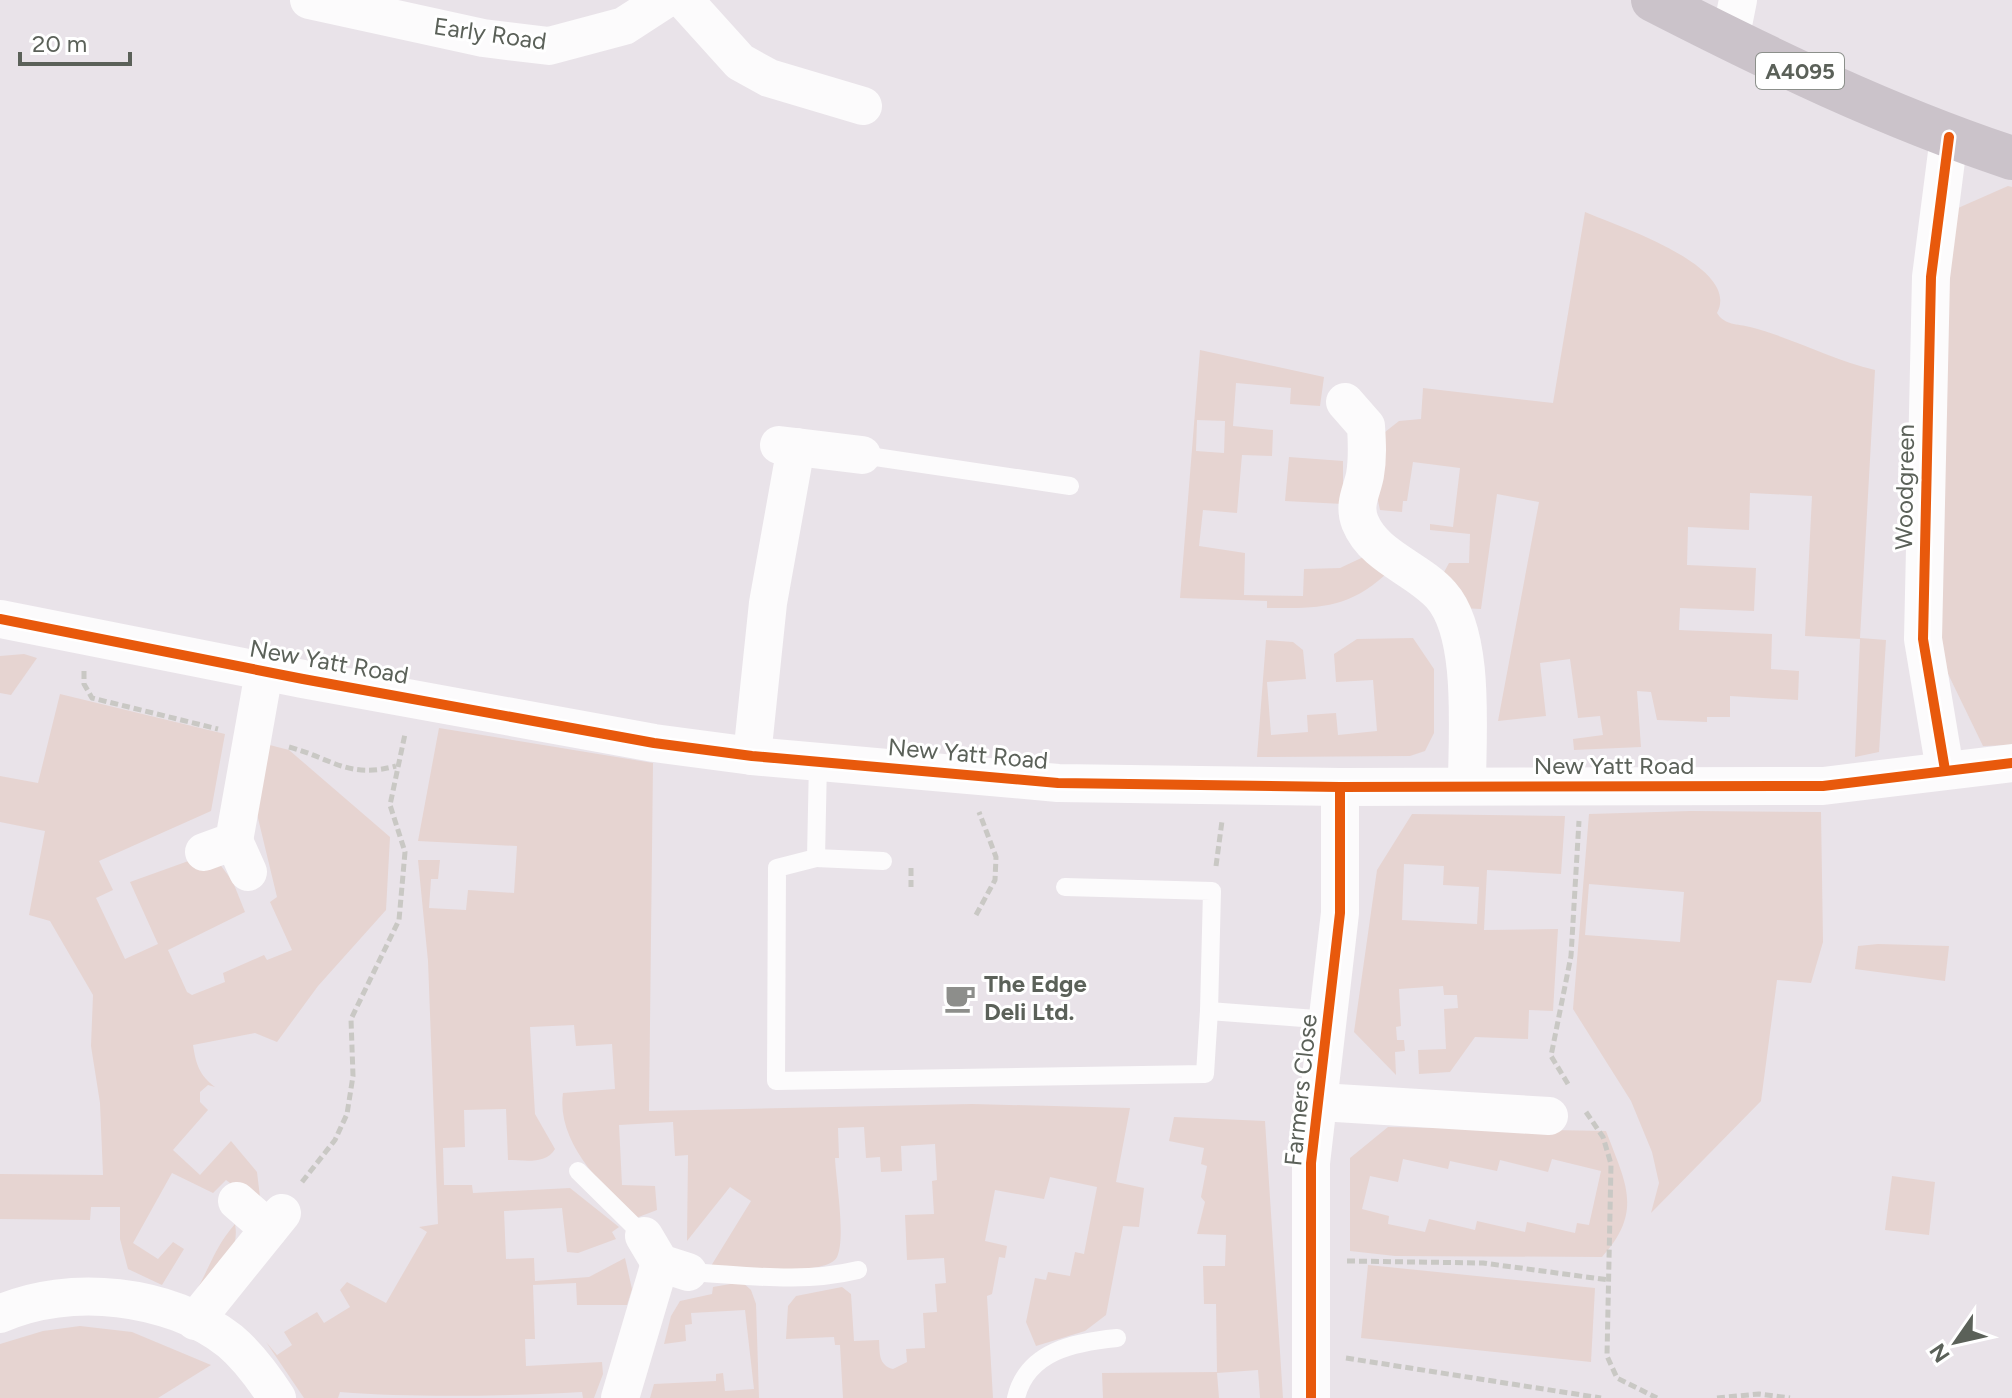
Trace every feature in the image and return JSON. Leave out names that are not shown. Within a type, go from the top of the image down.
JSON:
[{"type":"main road","name":"A4095","points":[[1653,0],[1734,20],[1949,137],[2012,158]]},
{"type":"street","name":"Early Road","points":[[309,0],[483,38],[549,46],[624,26],[664,0]]},
{"type":"street","points":[[684,0],[740,62],[769,78],[863,106]]},
{"type":"street","name":"Woodgreen","points":[[1945,770],[1923,623],[1931,277],[1949,137]]},
{"type":"street","points":[[1368,412],[1365,476],[1356,505],[1360,521],[1371,541],[1442,596],[1451,616],[1467,667],[1467,786]]},
{"type":"street","points":[[752,756],[788,446],[862,455]]},
{"type":"street","name":"New Yatt Road","points":[[0,619],[264,672],[654,743],[752,756],[1058,783],[1340,787],[1823,786],[1945,770]]},
{"type":"street","name":"New Yatt Road","points":[[228,855],[264,672]]},
{"type":"street","points":[[1945,770],[2012,763]]},
{"type":"street","name":"Farmers Close","points":[[1311,1398],[1311,1163],[1340,913],[1340,787]]},
{"type":"street","name":"Farmers Close","points":[[1320,1102],[1568,1105]]},
{"type":"street","points":[[195,1321],[275,1221],[237,1201]]},
{"type":"street","points":[[620,1398],[664,1257]]},
{"type":"street","points":[[0,1314],[44,1300],[87,1298],[145,1303],[195,1321],[231,1342],[277,1398]]},
{"type":"lane","points":[[862,455],[1070,486]]},
{"type":"lane","points":[[816,858],[818,761]]},
{"type":"lane","points":[[883,861],[816,858],[777,868],[776,1081],[1205,1074],[1212,891],[1065,887]]},
{"type":"lane","points":[[1209,1011],[1329,1020]]},
{"type":"lane","points":[[578,1171],[664,1257],[768,1280],[827,1277],[858,1270]]},
{"type":"lane","points":[[1016,1398],[1021,1379],[1041,1359],[1072,1343],[1117,1338]]},
{"type":"path","points":[[84,656],[84,684],[92,698],[315,754],[344,769],[369,773],[396,766]]},
{"type":"path","points":[[275,1221],[335,1140],[347,1114],[353,1076],[351,1019],[399,920],[405,852],[390,805],[396,766],[415,698]]},
{"type":"path","points":[[976,915],[995,880],[996,857],[979,818],[977,775]]},
{"type":"path","points":[[1212,891],[1223,814]]},
{"type":"path","points":[[1579,819],[1571,956],[1551,1056],[1568,1105],[1603,1137],[1611,1164],[1607,1356],[1617,1378],[1657,1398]]},
{"type":"path","points":[[1342,1275],[1342,1261],[1483,1263],[1609,1280]]},
{"type":"path","points":[[1345,1344],[1345,1358],[1359,1362],[1601,1398]]},
{"type":"path","points":[[1717,1398],[1790,1398]]},
{"type":"shaded area","points":[[2008,186],[2012,187],[2012,745],[1983,746],[1934,645],[1949,212]]},
{"type":"shaded area","points":[[1585,212],[1647,238],[1695,264],[1711,279],[1720,296],[1717,313],[1723,320],[1875,370],[1860,638],[1886,640],[1879,752],[1855,757],[1860,639],[1805,636],[1812,496],[1750,493],[1749,530],[1688,527],[1687,565],[1756,568],[1754,611],[1680,608],[1679,630],[1772,634],[1771,669],[1799,671],[1798,700],[1730,696],[1730,717],[1707,717],[1707,722],[1657,720],[1651,692],[1637,691],[1641,747],[1574,750],[1573,739],[1603,735],[1600,716],[1578,718],[1570,659],[1540,663],[1546,716],[1498,721],[1539,502],[1497,494],[1481,609],[1463,608],[1443,574],[1449,563],[1469,563],[1470,534],[1430,530],[1430,524],[1453,527],[1460,468],[1413,462],[1407,501],[1403,501],[1402,512],[1380,510],[1375,487],[1385,432],[1399,421],[1421,419],[1423,388],[1553,403]]},
{"type":"shaded area","points":[[1200,350],[1324,377],[1320,406],[1290,404],[1291,388],[1236,383],[1233,426],[1273,430],[1272,456],[1242,455],[1237,513],[1203,510],[1199,546],[1245,553],[1244,595],[1303,596],[1304,569],[1340,568],[1372,553],[1385,575],[1357,595],[1316,607],[1267,608],[1267,601],[1180,598]],"holes":[[[1197,420],[1225,421],[1224,453],[1196,451]]]},
{"type":"shaded area","points":[[1289,457],[1343,461],[1343,504],[1285,501]]},
{"type":"shaded area","points":[[1413,638],[1434,669],[1434,733],[1425,751],[1410,756],[1257,757],[1266,640],[1293,642],[1303,650],[1306,679],[1267,682],[1271,735],[1308,732],[1307,715],[1336,713],[1338,735],[1377,731],[1373,680],[1336,682],[1334,654],[1357,639]]},
{"type":"shaded area","points":[[24,654],[37,658],[11,695],[0,693],[0,656]]},
{"type":"shaded area","points":[[60,694],[225,734],[211,811],[99,861],[113,890],[96,898],[125,959],[158,944],[130,882],[194,859],[219,863],[233,882],[245,912],[168,950],[187,992],[192,995],[225,982],[223,973],[264,955],[267,960],[292,950],[270,902],[277,897],[257,814],[258,742],[289,750],[390,837],[386,910],[318,986],[277,1042],[255,1033],[193,1045],[199,1069],[215,1087],[208,1085],[200,1092],[200,1102],[208,1110],[173,1150],[200,1175],[231,1141],[257,1172],[260,1197],[250,1198],[226,1180],[213,1193],[172,1173],[133,1243],[158,1259],[173,1242],[184,1249],[162,1285],[128,1269],[120,1239],[120,1207],[91,1207],[90,1220],[0,1219],[0,1174],[103,1175],[100,1103],[91,1046],[93,995],[50,921],[29,915],[45,831],[0,822],[0,776],[38,783]]},
{"type":"shaded area","points":[[439,728],[653,763],[649,1111],[972,1104],[1130,1108],[1116,1182],[1144,1188],[1139,1227],[1123,1226],[1106,1315],[1085,1331],[1036,1346],[1026,1322],[1035,1278],[1046,1280],[1048,1272],[1070,1276],[1075,1252],[1084,1254],[1097,1187],[1050,1177],[1044,1199],[995,1190],[985,1241],[1007,1246],[1005,1258],[999,1257],[992,1294],[987,1296],[993,1398],[843,1398],[840,1345],[835,1345],[834,1337],[786,1339],[788,1306],[796,1296],[842,1287],[851,1294],[854,1341],[879,1340],[885,1365],[893,1369],[907,1362],[906,1349],[925,1348],[923,1313],[937,1312],[935,1284],[946,1283],[944,1258],[907,1260],[905,1215],[934,1214],[932,1181],[937,1180],[935,1144],[901,1146],[902,1171],[881,1172],[880,1157],[866,1158],[864,1127],[838,1128],[839,1158],[835,1158],[841,1237],[837,1257],[830,1263],[799,1269],[711,1266],[751,1201],[730,1187],[687,1241],[688,1155],[675,1156],[673,1122],[619,1125],[622,1185],[655,1186],[657,1210],[636,1218],[584,1162],[567,1129],[563,1111],[563,1093],[615,1089],[612,1044],[576,1046],[574,1025],[530,1027],[535,1114],[555,1149],[540,1160],[508,1160],[506,1109],[464,1110],[465,1147],[443,1148],[444,1185],[472,1185],[473,1193],[570,1188],[619,1227],[612,1232],[616,1239],[578,1253],[567,1252],[562,1208],[504,1211],[506,1259],[534,1258],[535,1281],[589,1277],[625,1258],[632,1289],[627,1305],[577,1305],[576,1283],[533,1285],[535,1339],[525,1339],[526,1366],[602,1362],[603,1374],[594,1398],[583,1398],[582,1392],[461,1396],[340,1392],[338,1398],[304,1398],[266,1342],[277,1355],[292,1345],[284,1332],[317,1312],[324,1323],[350,1307],[340,1290],[347,1282],[386,1303],[427,1232],[419,1227],[438,1224],[428,961],[418,860],[440,860],[438,879],[431,879],[429,908],[466,910],[468,890],[514,893],[517,846],[418,841]]},
{"type":"shaded area","points":[[1821,812],[1823,942],[1811,983],[1777,980],[1761,1101],[1651,1213],[1659,1183],[1652,1152],[1631,1101],[1573,1009],[1589,814]],"holes":[[[1589,884],[1684,892],[1680,942],[1585,935]]]},
{"type":"shaded area","points":[[1412,814],[1565,816],[1561,874],[1487,870],[1484,930],[1558,929],[1553,1011],[1529,1010],[1528,1039],[1475,1037],[1450,1072],[1419,1074],[1418,1050],[1446,1049],[1444,1009],[1458,1008],[1457,995],[1444,995],[1443,986],[1399,989],[1401,1026],[1396,1027],[1397,1040],[1404,1040],[1405,1051],[1395,1052],[1396,1075],[1354,1032],[1377,870]],"holes":[[[1404,864],[1444,866],[1443,885],[1479,887],[1477,924],[1402,920]]]},
{"type":"shaded area","points":[[1858,946],[1949,946],[1945,981],[1855,969]]},
{"type":"shaded area","points":[[1174,1117],[1265,1121],[1283,1398],[1260,1398],[1258,1370],[1217,1373],[1219,1398],[1103,1398],[1102,1373],[1217,1372],[1216,1304],[1204,1304],[1203,1266],[1225,1266],[1226,1235],[1197,1234],[1205,1202],[1201,1197],[1207,1166],[1201,1164],[1204,1148],[1169,1141]]},
{"type":"shaded area","points":[[1388,1127],[1606,1131],[1624,1181],[1627,1210],[1623,1225],[1602,1257],[1395,1256],[1350,1251],[1350,1158]],"holes":[[[1403,1159],[1448,1169],[1450,1161],[1497,1171],[1500,1160],[1548,1172],[1552,1159],[1601,1171],[1589,1225],[1577,1223],[1575,1233],[1527,1222],[1525,1232],[1477,1221],[1475,1230],[1429,1219],[1425,1232],[1388,1224],[1389,1216],[1362,1209],[1370,1176],[1398,1182]]]},
{"type":"shaded area","points":[[1892,1176],[1935,1182],[1929,1235],[1885,1230]]},
{"type":"shaded area","points":[[235,1224],[236,1235],[230,1254],[218,1271],[195,1293],[218,1249]]},
{"type":"shaded area","points":[[1368,1265],[1595,1288],[1591,1362],[1361,1338]]},
{"type":"shaded area","points":[[742,1282],[751,1290],[756,1304],[759,1398],[650,1398],[654,1384],[716,1381],[716,1374],[723,1373],[725,1391],[754,1389],[745,1310],[691,1313],[692,1324],[685,1325],[686,1341],[664,1344],[671,1316],[680,1301],[712,1294],[713,1287]]},
{"type":"shaded area","points":[[80,1326],[132,1332],[211,1365],[158,1398],[0,1398],[0,1344],[43,1331]]},
{"type":"cycle path","points":[[1945,770],[1923,639],[1931,277],[1949,137]]},
{"type":"cycle path","points":[[0,619],[303,679],[654,743],[752,756],[1058,783],[1340,787],[1823,786],[2012,763]]},
{"type":"cycle path","points":[[1311,1398],[1311,1163],[1340,913],[1340,787]]},
{"type":"place","name":"The Edge Deli Ltd.","points":[[960,998]]}]
